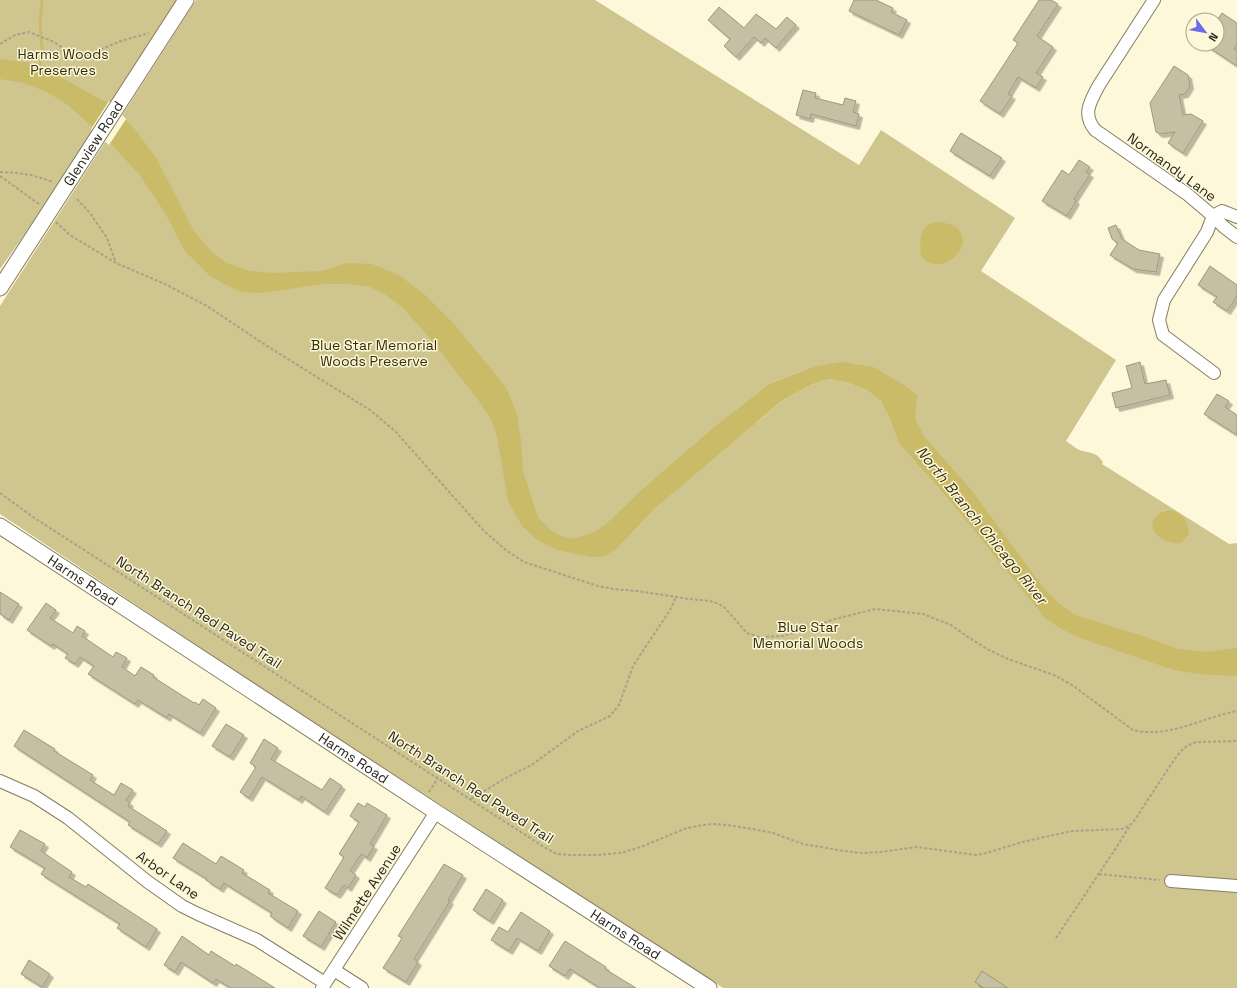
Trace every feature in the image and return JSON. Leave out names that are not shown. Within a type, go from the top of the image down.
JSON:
[{"type":"main road","name":"Glenview Road","points":[[0,288],[186,0]]},
{"type":"main road","name":"Harms Road","points":[[0,526],[436,812],[709,988]]},
{"type":"street","name":"Normandy Lane","points":[[1154,0],[1099,85],[1088,108],[1087,117],[1095,130],[1187,194],[1213,216],[1207,232],[1164,300],[1159,320],[1163,335],[1214,373]]},
{"type":"street","points":[[1237,217],[1222,211],[1213,216],[1224,228],[1237,237]]},
{"type":"street","name":"Arbor Lane","points":[[0,781],[34,796],[68,818],[148,882],[182,906],[257,940],[323,986]]},
{"type":"street","name":"Wilmette Avenue","points":[[323,986],[436,812]]},
{"type":"street","points":[[1171,881],[1237,886]]},
{"type":"street","points":[[334,970],[362,988]]},
{"type":"path","points":[[0,44],[15,35],[29,32],[54,42],[63,48],[85,56],[121,40],[149,33]]},
{"type":"path","points":[[0,172],[22,173],[38,176],[52,182]]},
{"type":"path","points":[[0,176],[32,198],[70,235],[116,263],[165,284],[207,306],[370,410],[395,431],[484,531],[507,551],[524,562],[598,586],[710,601],[725,608],[747,632],[759,637],[783,636],[835,619],[875,609],[922,614],[951,625],[989,650],[1008,659],[1054,675],[1072,685],[1133,730],[1142,732],[1183,727],[1201,720],[1237,710]]},
{"type":"path","points":[[77,199],[90,213],[107,238],[116,263]]},
{"type":"path","name":"North Branch Red Paved Trail","points":[[0,493],[33,517],[557,854],[597,855],[620,853],[640,848],[684,829],[712,824],[727,825],[773,833],[803,844],[844,851],[863,853],[917,847],[976,855],[1022,842],[1072,831],[1122,829],[1129,826]]},
{"type":"path","points":[[471,800],[504,779],[533,764],[578,731],[610,716],[619,705],[633,666],[670,610],[676,597]]},
{"type":"path","points":[[1056,938],[1129,826],[1134,821],[1181,751],[1187,746],[1196,742],[1237,741]]},
{"type":"path","points":[[427,796],[438,778]]},
{"type":"path","points":[[1098,874],[1171,881]]},
{"type":"green space","name":"Harms Woods Preserves","points":[[0,0],[179,0],[46,204],[0,269]]},
{"type":"green space","name":"Blue Star Memorial Woods Preserve","points":[[196,0],[595,0],[859,165],[881,130],[1015,218],[981,271],[1116,360],[1066,441],[1081,450],[1096,455],[1103,462],[1102,464],[1229,544],[1237,543],[1237,988],[723,988],[273,696],[0,514],[0,306]],"holes":[[[812,367],[907,387],[881,401],[866,390],[848,383],[829,379],[811,385],[783,400],[756,423],[736,410],[767,385]]]},
{"type":"water","name":"North Branch Chicago River","points":[[0,59],[30,63],[64,79],[105,102],[107,101],[134,128],[156,158],[194,231],[213,253],[227,263],[250,271],[274,273],[321,271],[348,263],[372,264],[399,275],[425,295],[454,324],[506,387],[517,414],[521,440],[523,471],[538,517],[550,530],[561,536],[573,539],[594,532],[604,526],[644,488],[712,429],[767,385],[812,367],[842,362],[873,367],[904,385],[917,395],[915,419],[924,436],[972,491],[1043,587],[1057,602],[1075,615],[1146,637],[1178,649],[1208,652],[1237,648],[1237,675],[1199,674],[1174,670],[1077,637],[1045,618],[948,498],[899,443],[890,418],[881,401],[866,390],[848,383],[829,379],[811,385],[783,400],[655,508],[616,549],[604,556],[591,557],[557,550],[537,540],[522,526],[508,501],[497,437],[491,419],[479,401],[428,336],[404,309],[386,295],[370,287],[350,284],[325,284],[260,293],[241,292],[209,275],[185,251],[165,213],[139,174],[111,144],[68,105],[47,92],[24,83],[0,79]]},
{"type":"water","points":[[941,222],[956,227],[962,236],[963,243],[956,256],[943,263],[935,264],[927,262],[921,256],[920,243],[924,228],[933,223]]},
{"type":"water","points":[[1170,510],[1181,515],[1186,521],[1189,534],[1181,543],[1168,542],[1162,539],[1153,529],[1152,524],[1154,518],[1160,513]]},
{"type":"pier","points":[[109,101],[126,119],[109,145],[91,129]]},
{"type":"building","points":[[854,0],[876,0],[893,8],[891,12],[907,20],[899,35],[849,11]]},
{"type":"building","points":[[1039,0],[1051,0],[1058,4],[1037,36],[1053,47],[1036,73],[1043,77],[1036,88],[1018,77],[1008,94],[1012,96],[1000,114],[980,101],[1018,43],[1013,40]]},
{"type":"building","points":[[719,7],[744,28],[756,14],[776,29],[787,17],[796,25],[776,48],[765,38],[761,43],[754,37],[736,57],[724,46],[730,39],[708,20]]},
{"type":"building","points":[[1225,15],[1237,23],[1237,44],[1234,49],[1237,51],[1237,66],[1216,52],[1225,52]]},
{"type":"building","points":[[1174,66],[1188,75],[1190,86],[1185,94],[1179,95],[1183,115],[1191,114],[1203,121],[1183,153],[1168,143],[1175,132],[1160,134],[1156,132],[1150,103]]},
{"type":"building","points":[[803,90],[816,93],[815,98],[843,105],[845,98],[856,101],[853,112],[859,114],[856,126],[811,114],[810,119],[796,115]]},
{"type":"building","points":[[961,133],[1002,158],[990,176],[950,151]]},
{"type":"building","points":[[1079,160],[1090,167],[1086,172],[1090,174],[1074,199],[1076,201],[1067,216],[1042,201],[1062,170],[1069,175]]},
{"type":"building","points":[[1116,225],[1122,239],[1139,250],[1160,254],[1156,272],[1133,269],[1110,255],[1118,243],[1112,239],[1108,228]]},
{"type":"building","points":[[1210,266],[1237,285],[1237,296],[1227,311],[1213,302],[1217,297],[1198,285]]},
{"type":"building","points":[[1140,362],[1145,384],[1166,380],[1170,395],[1116,408],[1112,393],[1132,388],[1126,366]]},
{"type":"building","points":[[1217,394],[1229,401],[1225,407],[1237,415],[1237,435],[1204,414]]},
{"type":"building","points":[[0,592],[19,604],[9,620],[0,614]]},
{"type":"building","points":[[46,603],[56,610],[50,618],[73,633],[77,626],[85,631],[82,636],[113,657],[116,652],[127,658],[122,667],[135,676],[141,667],[154,675],[153,677],[194,703],[195,702],[199,705],[203,699],[216,708],[200,733],[169,714],[167,718],[138,700],[135,704],[88,674],[94,666],[80,657],[75,664],[65,658],[68,654],[53,644],[51,646],[27,630]]},
{"type":"building","points":[[226,724],[244,735],[230,757],[212,746]]},
{"type":"building","points":[[24,730],[55,749],[54,751],[93,775],[90,780],[114,795],[121,783],[133,790],[126,800],[130,803],[128,806],[167,831],[158,844],[128,825],[130,822],[14,746]]},
{"type":"building","points":[[264,739],[278,748],[271,759],[322,790],[330,778],[342,786],[325,812],[301,796],[299,800],[262,777],[249,798],[240,792],[256,767],[250,763]]},
{"type":"building","points":[[358,803],[365,807],[367,803],[387,815],[370,844],[374,846],[367,858],[361,854],[350,871],[356,875],[348,888],[344,885],[337,895],[325,888],[344,857],[339,854],[359,822],[350,816]]},
{"type":"building","points":[[20,830],[45,844],[41,851],[72,872],[69,877],[86,887],[88,884],[157,929],[146,947],[117,928],[120,924],[41,874],[45,868],[10,847]]},
{"type":"building","points":[[183,843],[216,864],[221,856],[244,870],[242,873],[270,890],[268,893],[298,911],[288,928],[270,916],[272,913],[224,883],[220,889],[173,858]]},
{"type":"building","points":[[444,864],[463,875],[448,900],[450,901],[414,959],[418,962],[406,982],[383,968],[402,938],[398,936]]},
{"type":"building","points":[[486,889],[503,900],[490,921],[473,910]]},
{"type":"building","points":[[319,911],[336,922],[321,947],[303,936]]},
{"type":"building","points":[[521,912],[550,931],[538,951],[517,938],[509,951],[491,940],[499,927],[508,932]]},
{"type":"building","points":[[182,936],[209,955],[211,951],[235,966],[236,964],[275,988],[231,988],[216,979],[213,983],[181,962],[175,972],[164,965]]},
{"type":"building","points":[[565,941],[606,967],[605,969],[636,988],[600,988],[570,969],[565,976],[549,966]]},
{"type":"building","points":[[29,960],[50,974],[42,987],[21,974]]},
{"type":"building","points":[[982,971],[1008,988],[984,988],[975,982]]},
{"type":"waterway","points":[[39,72],[42,49],[40,22],[42,0]]},
{"type":"park label","name":"Blue Star Memorial Woods","points":[[808,636]]}]
